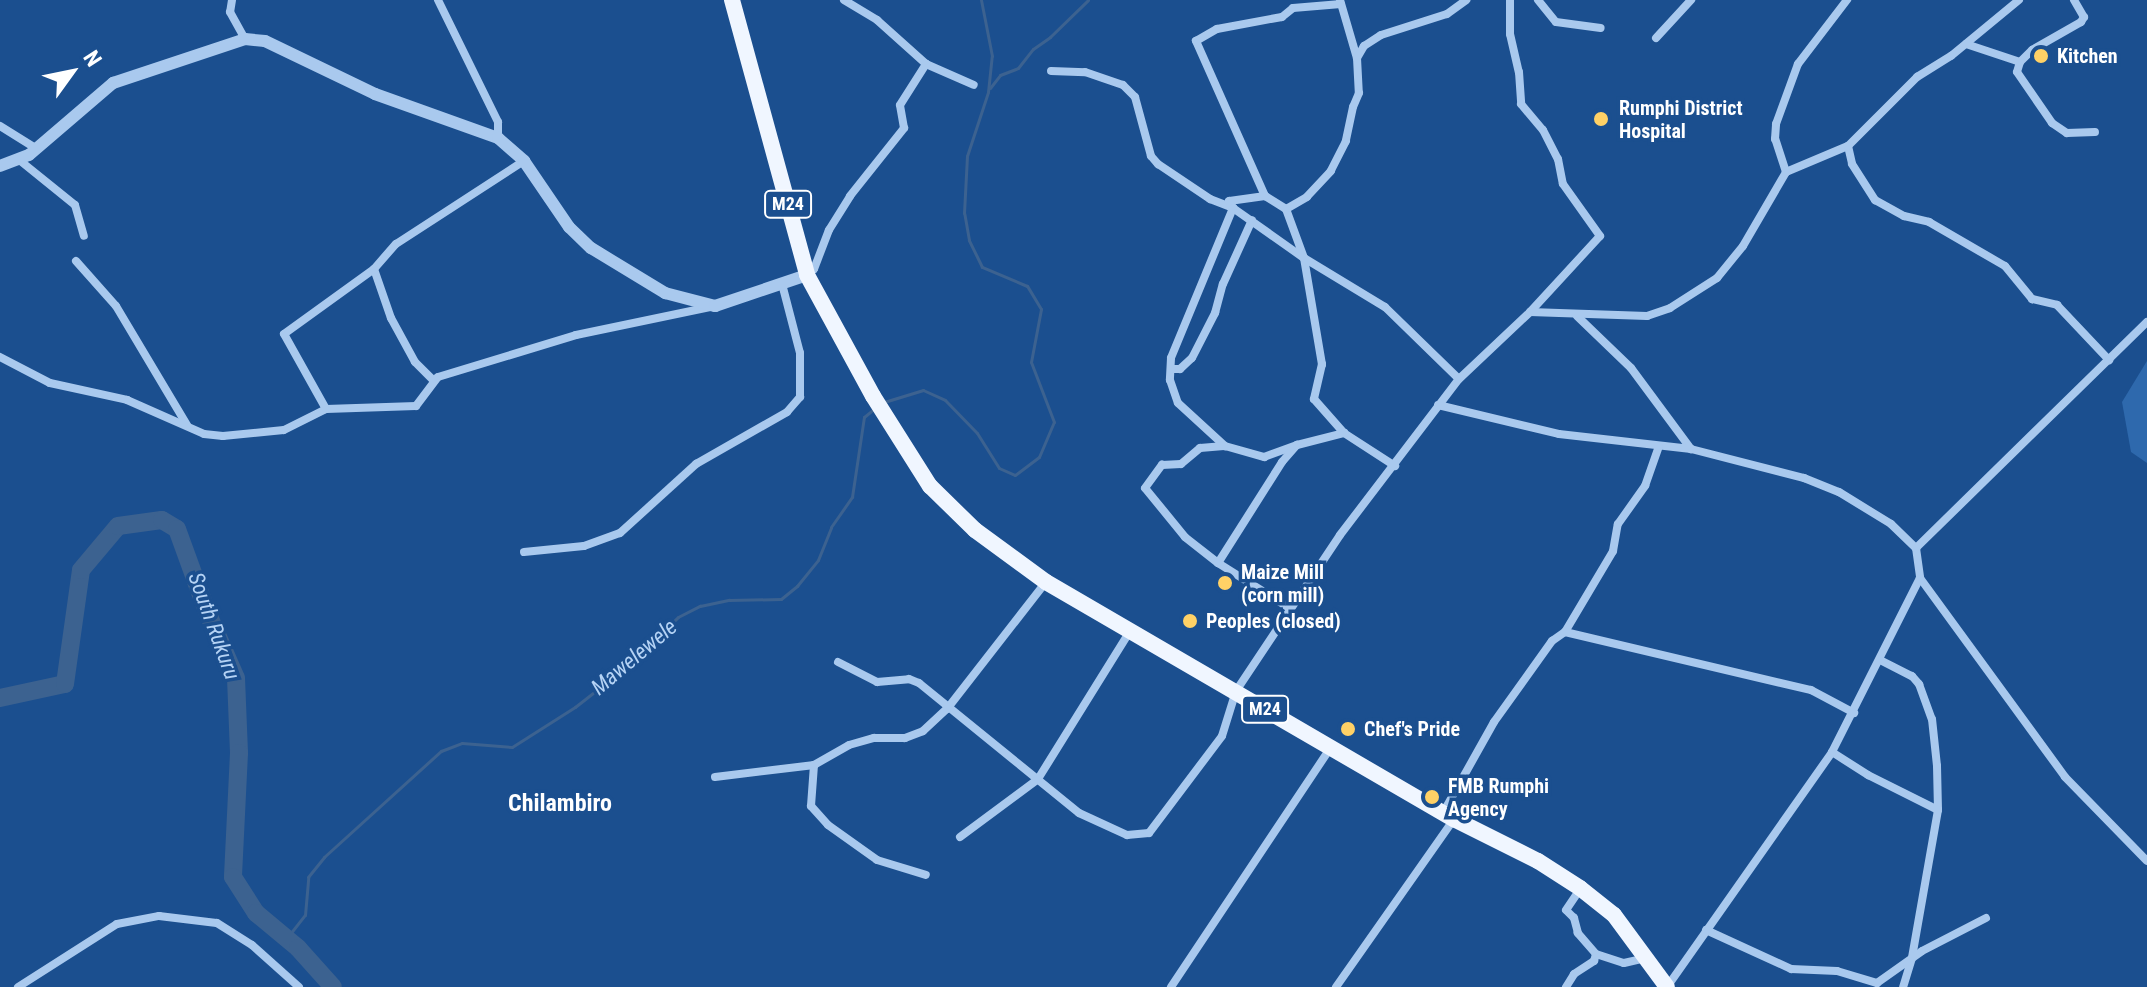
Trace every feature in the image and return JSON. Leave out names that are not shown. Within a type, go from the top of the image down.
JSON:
[{"type":"main road","name":"M24","points":[[732,0],[807,275],[877,402],[930,486],[975,530],[1046,582],[1330,749],[1448,816],[1538,861],[1580,888],[1614,915],[1648,957],[1667,987]]},
{"type":"street","points":[[438,0],[498,122],[498,138]]},
{"type":"street","points":[[844,0],[887,27],[926,64],[974,85]]},
{"type":"street","points":[[1357,58],[1364,46],[1381,35],[1447,14],[1466,0]]},
{"type":"street","points":[[838,662],[877,682],[909,679],[1079,813],[1127,835],[1149,833],[1222,736],[1236,691],[1340,535],[1438,405],[1459,379],[1530,312],[1600,236],[1563,184],[1558,159],[1543,130],[1521,104],[1519,72],[1510,34],[1510,0]]},
{"type":"street","points":[[1538,0],[1556,22],[1601,28]]},
{"type":"street","points":[[1656,38],[1691,0]]},
{"type":"street","points":[[1786,172],[1775,139],[1776,124],[1798,64],[1847,0]]},
{"type":"street","points":[[1530,312],[1576,316],[1647,316],[1670,308],[1717,278],[1743,246],[1786,172],[1848,146],[1872,126],[1907,86],[1966,44],[2019,0]]},
{"type":"street","points":[[2074,0],[2084,17],[2081,22],[2032,50],[2020,62],[2017,72],[2052,123],[2067,133],[2095,132]]},
{"type":"street","points":[[231,1],[230,12],[245,39]]},
{"type":"street","points":[[1286,209],[1307,197],[1331,171],[1346,141],[1359,93],[1357,58],[1340,2],[1293,8],[1282,17],[1217,29],[1196,41],[1265,196],[1286,209],[1304,258],[1322,364],[1314,399],[1344,433],[1395,466]]},
{"type":"street","points":[[0,166],[37,149],[113,83],[245,39],[265,41],[375,94],[498,138],[524,161],[569,227],[591,248],[665,293],[715,306]]},
{"type":"street","points":[[1966,44],[2020,62]]},
{"type":"street","points":[[433,380],[576,335],[715,306],[807,275],[814,269],[829,230],[850,196],[904,128],[900,105],[926,64]]},
{"type":"street","points":[[1051,71],[1085,72],[1109,77],[1123,85],[1135,97],[1151,156],[1158,164],[1210,199],[1233,208],[1304,258],[1385,307],[1459,379]]},
{"type":"street","points":[[0,126],[37,149]]},
{"type":"street","points":[[1848,146],[1863,186],[1875,200],[1904,216],[1929,222],[2005,266],[2032,299],[2057,305],[2109,360]]},
{"type":"street","points":[[18,159],[75,205],[84,236]]},
{"type":"street","points":[[326,409],[284,334],[374,269],[396,244],[524,161]]},
{"type":"street","points":[[1233,208],[1229,201],[1265,196]]},
{"type":"street","points":[[1225,446],[1178,403],[1170,380],[1171,358],[1207,264],[1233,208]]},
{"type":"street","points":[[1171,369],[1180,369],[1192,358],[1215,313],[1223,284],[1252,220]]},
{"type":"street","points":[[76,261],[116,306],[187,426]]},
{"type":"street","points":[[374,269],[391,318],[415,362],[433,380]]},
{"type":"street","points":[[524,552],[584,546],[620,533],[696,464],[787,412],[800,397],[800,353],[782,284]]},
{"type":"street","points":[[1576,316],[1631,368],[1691,449]]},
{"type":"street","points":[[1916,548],[2147,322]]},
{"type":"street","points":[[0,357],[50,383],[127,400],[187,426],[223,436],[284,430],[326,409],[416,406],[428,394],[433,380]]},
{"type":"street","points":[[1438,405],[1559,434],[1691,449],[1804,478],[1839,492],[1891,524],[1916,548],[1920,578],[2065,777],[2147,861]]},
{"type":"street","points":[[1291,609],[1218,563],[1185,537],[1145,488],[1162,465],[1181,464],[1200,448],[1225,446],[1264,457],[1344,433]]},
{"type":"street","points":[[1218,563],[1282,462],[1297,445]]},
{"type":"street","points":[[1336,987],[1448,816],[1494,722],[1552,641],[1565,632],[1613,551],[1618,524],[1645,486],[1659,446]]},
{"type":"street","points":[[1667,987],[1832,752],[1920,578]]},
{"type":"street","points":[[715,777],[814,765],[849,745],[874,738],[905,738],[923,731],[947,709],[1046,582]]},
{"type":"street","points":[[1565,632],[1811,690],[1854,713]]},
{"type":"street","points":[[960,837],[1038,779],[1129,633]]},
{"type":"street","points":[[1880,660],[1912,676],[1932,719],[1938,810],[1912,958],[1903,987]]},
{"type":"street","points":[[1171,987],[1330,749]]},
{"type":"street","points":[[1832,752],[1868,775],[1938,810]]},
{"type":"street","points":[[814,765],[811,806],[828,825],[877,860],[926,875]]},
{"type":"street","points":[[1580,888],[1566,910],[1574,918],[1578,933],[1596,954],[1624,963],[1648,957]]},
{"type":"street","points":[[18,987],[117,924],[159,916],[217,923],[252,945],[299,987]]},
{"type":"street","points":[[1706,930],[1791,969],[1837,971],[1878,985],[1912,958],[1986,918]]},
{"type":"street","points":[[1566,987],[1574,974],[1594,961],[1596,954]]},
{"type":"shaded area","points":[[2147,361],[2147,463],[2131,452],[2122,402]]},
{"type":"waterway","name":"Mawelewele","points":[[884,402],[923,390],[945,400],[977,433],[999,468],[1015,475],[1039,457],[1054,422],[1031,362],[1041,309],[1027,286],[982,267],[969,240],[964,213],[967,156],[988,92],[992,56],[981,0]]},
{"type":"waterway","points":[[990,88],[1000,75],[1018,68],[1033,49],[1088,0]]},
{"type":"waterway","name":"Mawelewele","points":[[286,939],[305,915],[308,877],[324,857],[441,751],[462,743],[512,747],[575,707],[630,664],[678,617],[700,606],[729,600],[781,599],[797,586],[818,560],[831,527],[852,497],[864,417],[875,408]]},
{"type":"waterway","name":"South Rukuru","points":[[0,698],[65,684],[81,570],[118,526],[162,520],[177,529],[208,614],[236,678],[239,753],[233,877],[256,913],[298,948],[333,987]]},
{"type":"place","name":"Kitchen","points":[[2041,56]]},
{"type":"place","name":"Rumphi District Hospital","points":[[1601,119]]},
{"type":"place","name":"Maize Mill (corn mill)","points":[[1225,583]]},
{"type":"place","name":"Peoples (closed)","points":[[1190,621]]},
{"type":"place","name":"Chef's Pride","points":[[1348,729]]},
{"type":"place","name":"FMB Rumphi Agency","points":[[1432,797]]},
{"type":"district","name":"Chilambiro","points":[[560,804]]}]
